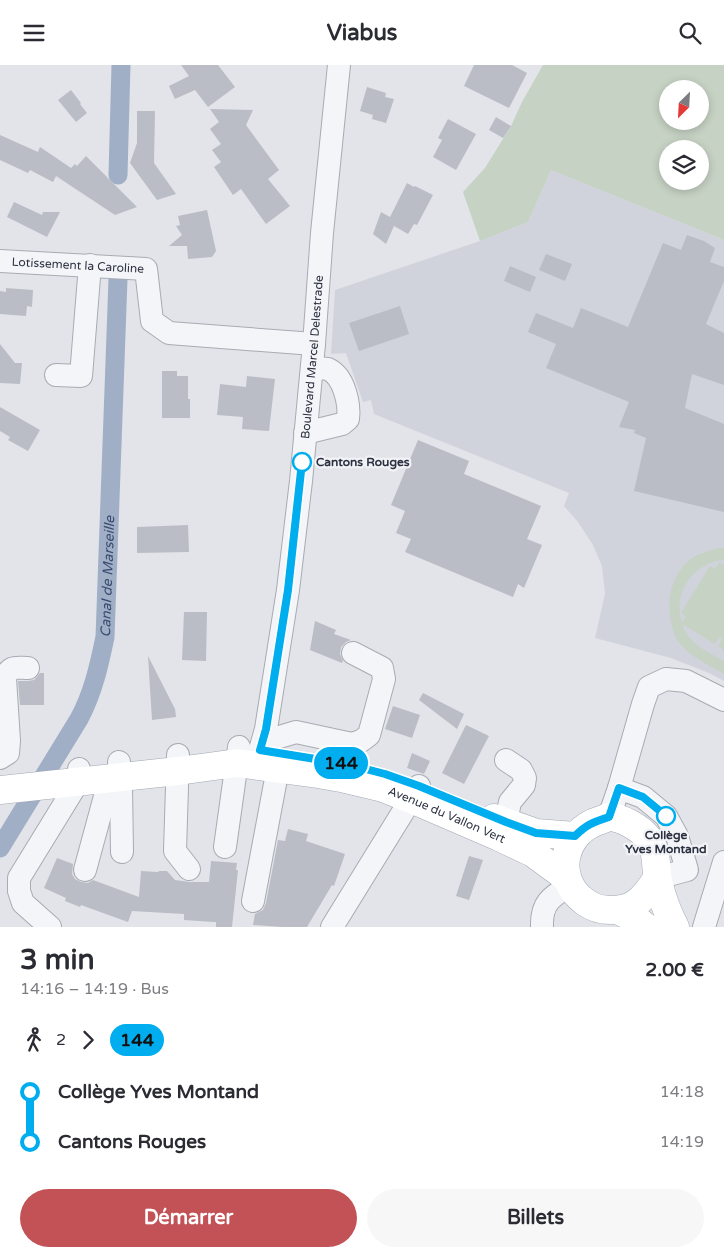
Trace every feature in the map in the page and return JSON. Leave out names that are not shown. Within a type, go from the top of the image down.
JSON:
[{"type":"main road","name":"Avenue du Vallon Vert","points":[[8,777],[66,777],[117,773],[178,763],[256,756],[383,789],[415,793],[502,830],[568,881]]},
{"type":"main road","points":[[657,878],[646,895],[634,905],[634,919],[590,906],[578,897],[568,881],[565,863],[568,849],[575,836],[585,827],[609,817],[625,821],[638,828],[649,839],[655,852],[657,878],[664,903],[675,927]]},
{"type":"main road","name":"Avenue du Vallon Vert","points":[[502,830],[575,836]]},
{"type":"street","name":"Boulevard Marcel Delestrade","points":[[256,756],[266,729],[288,590],[312,369],[322,233],[339,65]]},
{"type":"street","name":"Lotissement la Caroline","points":[[0,261],[146,269],[152,321],[169,333],[314,344]]},
{"type":"street","points":[[56,375],[81,376],[90,265]]},
{"type":"street","points":[[305,433],[342,424],[348,419],[349,410],[342,383],[337,376],[327,369],[312,369]]},
{"type":"street","points":[[225,847],[256,756],[296,732],[352,744],[361,741],[369,735],[384,679],[382,668],[353,653]]},
{"type":"street","points":[[8,777],[9,741],[5,678],[8,671],[13,668],[28,668]]},
{"type":"street","points":[[609,817],[649,687],[666,679],[686,681],[724,700]]},
{"type":"street","points":[[253,901],[256,756]]},
{"type":"street","points":[[502,830],[510,802],[524,785],[525,777],[521,770],[506,760]]},
{"type":"street","points":[[178,763],[175,851],[189,869]]},
{"type":"street","points":[[117,773],[122,852]]},
{"type":"street","points":[[85,870],[117,773]]},
{"type":"street","points":[[50,927],[23,903],[19,891],[19,878],[66,777]]},
{"type":"street","points":[[619,788],[643,797],[666,816],[677,836],[687,870]]},
{"type":"street","points":[[332,927],[415,793]]},
{"type":"street","points":[[657,878],[687,870],[724,856]]},
{"type":"street","points":[[704,927],[724,862]]},
{"type":"street","points":[[542,927],[542,915],[547,902],[568,881]]},
{"type":"shaded area","points":[[551,170],[724,240],[724,681],[671,658],[595,638],[605,594],[602,566],[593,545],[578,522],[564,506],[569,493],[374,414],[371,400],[363,402],[346,353],[331,354],[335,290],[480,241],[528,222]]},
{"type":"green space","points":[[543,65],[724,65],[724,240],[551,170],[528,222],[480,241],[463,192],[485,168],[511,126]]},
{"type":"green space","points":[[724,548],[724,560],[713,562],[694,573],[683,591],[680,601],[680,612],[682,623],[686,616],[681,613],[710,566],[715,569],[720,562],[724,565],[724,650],[718,646],[722,639],[720,637],[715,644],[682,624],[694,642],[724,661],[724,674],[693,656],[682,646],[675,636],[669,609],[673,584],[681,569],[694,557]]},
{"type":"building","points":[[181,65],[218,65],[235,87],[208,107],[195,90],[175,99],[169,86],[189,76]]},
{"type":"building","points":[[474,65],[512,65],[527,73],[509,108],[464,86]]},
{"type":"building","points":[[367,87],[386,93],[385,97],[394,99],[386,123],[372,119],[373,115],[360,111]]},
{"type":"building","points":[[71,90],[87,113],[76,122],[58,100]]},
{"type":"building","points":[[210,109],[253,110],[246,125],[279,170],[268,179],[290,206],[266,224],[241,189],[233,195],[214,167],[221,162],[212,150],[221,144],[210,129],[219,122]]},
{"type":"building","points":[[137,111],[155,111],[154,163],[176,194],[157,200],[130,163],[137,143]]},
{"type":"building","points":[[496,117],[511,126],[503,138],[489,130]]},
{"type":"building","points":[[448,119],[476,134],[456,170],[433,157],[442,140],[438,138]]},
{"type":"building","points":[[0,135],[38,152],[40,147],[71,168],[75,164],[77,166],[86,156],[137,207],[115,215],[56,176],[53,182],[30,170],[28,173],[0,160]]},
{"type":"building","points":[[407,183],[433,195],[417,225],[414,224],[408,234],[394,226],[386,244],[373,234],[381,212],[390,217]]},
{"type":"building","points":[[14,202],[42,215],[43,212],[60,212],[47,237],[7,217]]},
{"type":"building","points":[[207,210],[216,251],[212,257],[188,259],[187,246],[169,246],[182,235],[176,226],[180,225],[178,216]]},
{"type":"building","points":[[687,235],[704,241],[715,248],[710,262],[724,267],[724,281],[706,324],[724,333],[724,385],[692,374],[685,408],[724,424],[724,512],[634,491],[646,438],[634,433],[635,430],[619,427],[629,402],[546,368],[556,344],[528,332],[536,313],[573,328],[581,308],[628,327],[663,243],[681,250]]},
{"type":"building","points":[[546,254],[572,264],[565,281],[539,270]]},
{"type":"building","points":[[510,266],[536,277],[530,292],[504,281]]},
{"type":"building","points":[[6,288],[33,290],[32,307],[27,306],[26,316],[0,314],[0,291],[6,292]]},
{"type":"building","points":[[400,306],[409,334],[359,351],[349,323]]},
{"type":"building","points":[[0,344],[15,363],[22,363],[20,384],[0,383]]},
{"type":"building","points":[[162,371],[177,371],[177,376],[188,376],[190,418],[162,418]]},
{"type":"building","points":[[247,376],[275,379],[269,431],[242,429],[243,417],[217,415],[220,384],[246,387]]},
{"type":"building","points":[[0,407],[40,430],[28,451],[8,440],[10,437],[0,431]]},
{"type":"building","points":[[418,440],[469,461],[464,474],[541,506],[527,539],[542,545],[524,588],[518,584],[513,597],[405,552],[411,539],[396,533],[405,511],[391,505]]},
{"type":"building","points":[[188,525],[189,552],[137,553],[137,527]]},
{"type":"building","points":[[184,612],[207,612],[206,661],[182,660]]},
{"type":"building","points":[[315,621],[336,630],[334,634],[351,640],[341,647],[342,663],[310,650]]},
{"type":"building","points":[[148,656],[175,709],[176,717],[152,720]]},
{"type":"building","points":[[40,673],[44,673],[44,705],[20,705],[18,681],[34,680]]},
{"type":"building","points":[[423,693],[464,714],[457,729],[419,700]]},
{"type":"building","points":[[393,706],[420,715],[412,738],[385,729]]},
{"type":"building","points":[[466,725],[489,736],[464,784],[442,773]]},
{"type":"building","points":[[412,753],[430,761],[424,774],[407,768]]},
{"type":"building","points":[[288,829],[308,834],[306,841],[345,854],[334,886],[332,885],[307,927],[253,925],[255,914],[263,910],[266,903],[278,840],[285,841]]},
{"type":"building","points":[[469,856],[483,860],[469,900],[456,896]]},
{"type":"building","points":[[57,858],[73,864],[72,874],[75,879],[81,882],[88,883],[93,880],[139,897],[141,871],[167,871],[175,880],[209,882],[211,861],[237,863],[236,870],[238,870],[232,927],[216,927],[216,922],[184,920],[184,914],[132,911],[128,922],[81,905],[80,907],[65,901],[66,898],[44,888]]},
{"type":"waterway","name":"Canal de Marseille","points":[[118,175],[121,65]]},
{"type":"waterway","name":"Canal de Marseille","points":[[0,848],[84,709],[95,679],[105,637],[118,279]]},
{"type":"bus line","name":"144","points":[[302,462],[288,590],[266,729],[260,750],[346,764],[385,774],[506,822],[542,834],[575,836],[585,827],[609,817],[619,788],[643,797],[666,816]]},
{"type":"place","name":"Cantons Rouges","points":[[302,462]]},
{"type":"place","name":"Collège Yves Montand","points":[[666,816]]}]
